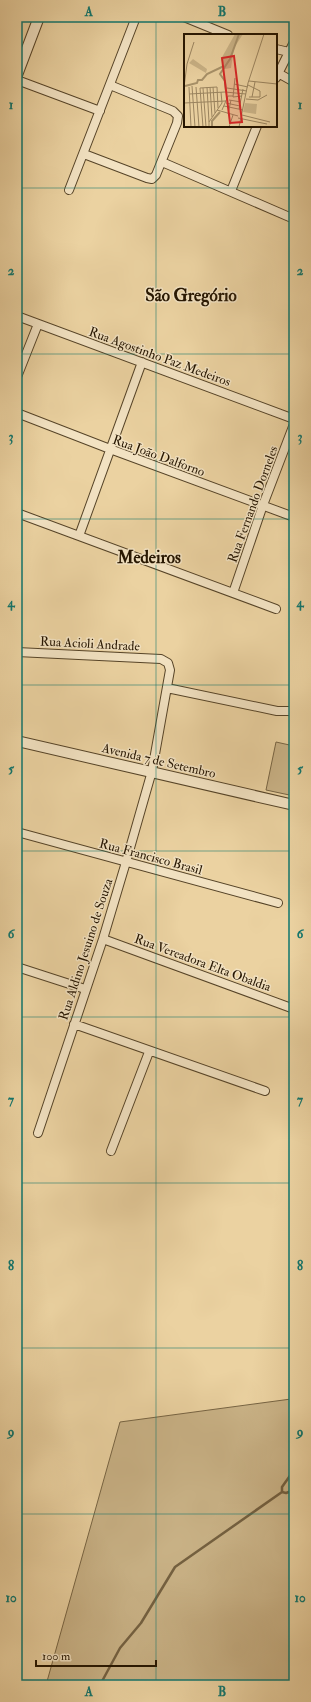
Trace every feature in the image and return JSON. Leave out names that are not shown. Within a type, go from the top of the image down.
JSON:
[{"type":"street","points":[[17,75],[38,17]]},
{"type":"street","points":[[69,190],[136,17]]},
{"type":"street","points":[[184,17],[226,34]]},
{"type":"street","points":[[294,42],[277,76],[294,82]]},
{"type":"street","points":[[277,49],[289,52]]},
{"type":"street","points":[[17,80],[100,110]]},
{"type":"street","points":[[84,154],[152,179],[156,175],[162,162],[177,123],[178,116],[173,111],[110,85]]},
{"type":"street","points":[[231,191],[257,127]]},
{"type":"street","points":[[162,162],[294,219]]},
{"type":"street","name":"Rua Agostinho Paz Medeiros","points":[[17,316],[294,419]]},
{"type":"street","points":[[17,377],[38,324]]},
{"type":"street","points":[[79,536],[142,362]]},
{"type":"street","name":"Rua João Dalforno","points":[[17,413],[294,517]]},
{"type":"street","name":"Rua Fernando Dorneles","points":[[233,593],[263,505],[294,424]]},
{"type":"street","points":[[17,513],[276,609]]},
{"type":"street","name":"Rua Acioli Andrade","points":[[17,652],[161,658]]},
{"type":"street","name":"Rua Aldino Jesuino de Souza","points":[[38,1133],[103,939],[152,771],[170,670],[168,663],[161,658]]},
{"type":"street","points":[[167,688],[277,711],[294,711]]},
{"type":"street","name":"Avenida 7 de Setembro","points":[[17,741],[294,805]]},
{"type":"street","name":"Rua Francisco Brasil","points":[[17,832],[278,903]]},
{"type":"street","name":"Rua Vereadora Elta Obaldia","points":[[103,939],[294,1009]]},
{"type":"street","points":[[17,967],[85,989]]},
{"type":"street","points":[[74,1024],[150,1052],[265,1091]]},
{"type":"street","points":[[111,1151],[150,1052]]},
{"type":"shaded area","points":[[276,742],[294,746],[294,796],[266,790]]},
{"type":"shaded area","points":[[291,1399],[294,1413],[294,1685],[46,1685],[120,1422]]},
{"type":"waterway","points":[[282,1492],[282,1487],[294,1470]]},
{"type":"waterway","points":[[282,1492],[286,1493],[294,1490]]},
{"type":"waterway","points":[[100,1685],[120,1648],[141,1623],[175,1567],[282,1492]]},
{"type":"district","name":"São Gregório","points":[[191,295]]},
{"type":"district","name":"Medeiros","points":[[149,557]]}]
